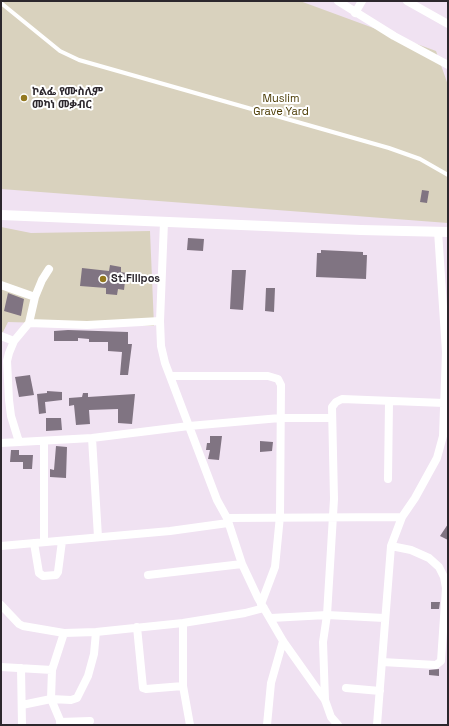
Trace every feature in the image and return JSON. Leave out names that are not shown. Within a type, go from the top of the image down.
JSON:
[{"type":"street","points":[[338,1],[394,36],[448,64]]},
{"type":"street","points":[[355,13],[362,1]]},
{"type":"street","points":[[407,1],[448,24]]},
{"type":"street","points":[[1,215],[360,230],[443,231],[447,351],[443,436],[439,451],[415,498],[402,517],[391,546],[384,618],[377,725]]},
{"type":"street","points":[[164,222],[160,321],[162,353],[217,500],[227,520],[242,564],[262,606],[271,618],[282,641],[305,670],[325,700]]},
{"type":"street","points":[[19,442],[11,416],[4,364],[14,341],[29,323],[35,297],[42,280],[49,269]]},
{"type":"street","points":[[1,285],[35,297]]},
{"type":"street","points":[[29,323],[87,324],[160,321]]},
{"type":"street","points":[[1,336],[14,341]]},
{"type":"street","points":[[1,605],[19,624],[23,626],[64,633],[96,632],[183,623],[245,613],[262,606],[275,567],[280,516],[281,385],[276,377],[268,376],[170,376]]},
{"type":"street","points":[[338,725],[329,721],[325,700],[323,642],[327,615],[331,517],[334,500],[332,407],[339,400],[444,402]]},
{"type":"street","points":[[388,479],[389,402]]},
{"type":"street","points":[[1,443],[92,438],[189,426],[280,418],[332,418]]},
{"type":"street","points":[[92,438],[98,538]]},
{"type":"street","points":[[44,441],[44,542]]},
{"type":"street","points":[[1,546],[170,531],[227,520],[280,516],[402,517]]},
{"type":"street","points":[[34,543],[39,573],[43,576],[56,575],[58,572],[62,541]]},
{"type":"street","points":[[382,662],[436,665],[441,661],[447,589],[439,566],[429,558],[411,550],[391,546]]},
{"type":"street","points":[[148,575],[242,564]]},
{"type":"street","points":[[271,618],[327,615],[384,618]]},
{"type":"street","points":[[183,623],[183,686],[190,725]]},
{"type":"street","points":[[137,627],[143,688],[183,686]]},
{"type":"street","points":[[22,706],[51,699],[71,700],[77,698],[88,676],[94,654],[96,632]]},
{"type":"street","points":[[64,633],[52,670],[51,699],[61,723],[90,721]]},
{"type":"street","points":[[268,725],[271,683],[282,641]]},
{"type":"street","points":[[1,667],[52,670]]},
{"type":"street","points":[[21,668],[22,725]]},
{"type":"street","points":[[346,688],[380,691]]},
{"type":"lane","points":[[1,3],[60,51],[79,60],[389,148],[420,159],[448,175]]},
{"type":"green space","name":"Muslim Grave Yard","points":[[1,1],[300,1],[436,51],[448,85],[448,223],[1,189]]},
{"type":"green space","points":[[1,227],[31,233],[150,231],[154,326],[8,322],[1,336]]},
{"type":"building","points":[[422,190],[429,191],[427,203],[420,202]]},
{"type":"building","points":[[188,238],[204,239],[203,251],[187,250]]},
{"type":"building","points":[[321,250],[363,252],[363,255],[367,255],[366,279],[316,277],[317,253],[321,253]]},
{"type":"building","name":"St.Filipos","points":[[110,265],[121,267],[121,272],[126,273],[124,290],[118,289],[117,295],[106,294],[106,288],[80,286],[82,268],[109,271]]},
{"type":"building","points":[[232,270],[246,270],[243,310],[230,309]]},
{"type":"building","points":[[266,288],[275,288],[274,312],[265,311]]},
{"type":"building","points":[[8,293],[24,299],[21,316],[4,311]]},
{"type":"building","points":[[54,331],[128,332],[128,344],[132,344],[128,375],[120,375],[122,352],[108,351],[108,342],[89,342],[89,339],[78,338],[78,341],[54,341]]},
{"type":"building","points":[[30,375],[34,395],[19,397],[15,377]]},
{"type":"building","points":[[47,391],[62,392],[62,400],[45,402],[46,413],[39,414],[37,394],[47,393]]},
{"type":"building","points":[[83,393],[88,393],[88,397],[135,394],[132,424],[118,423],[118,409],[89,410],[90,424],[76,425],[74,405],[69,406],[69,398],[82,397]]},
{"type":"building","points":[[46,418],[61,418],[62,430],[46,431]]},
{"type":"building","points":[[210,436],[222,436],[219,460],[208,459],[210,450],[206,450],[207,443],[210,443]]},
{"type":"building","points":[[260,441],[273,442],[272,451],[260,452]]},
{"type":"building","points":[[56,446],[67,447],[66,478],[50,477],[50,469],[54,470]]},
{"type":"building","points":[[11,450],[19,450],[19,455],[33,455],[32,469],[23,469],[23,462],[10,462]]},
{"type":"building","points":[[448,524],[448,540],[440,536]]},
{"type":"building","points":[[431,602],[440,602],[439,609],[431,609]]},
{"type":"building","points":[[439,669],[439,676],[429,675],[429,670]]},
{"type":"place","name":"ኮልፌ የሙስሊም መካነ መቃብር","points":[[24,98]]},
{"type":"place","name":"St.Filipos","points":[[103,279]]}]
